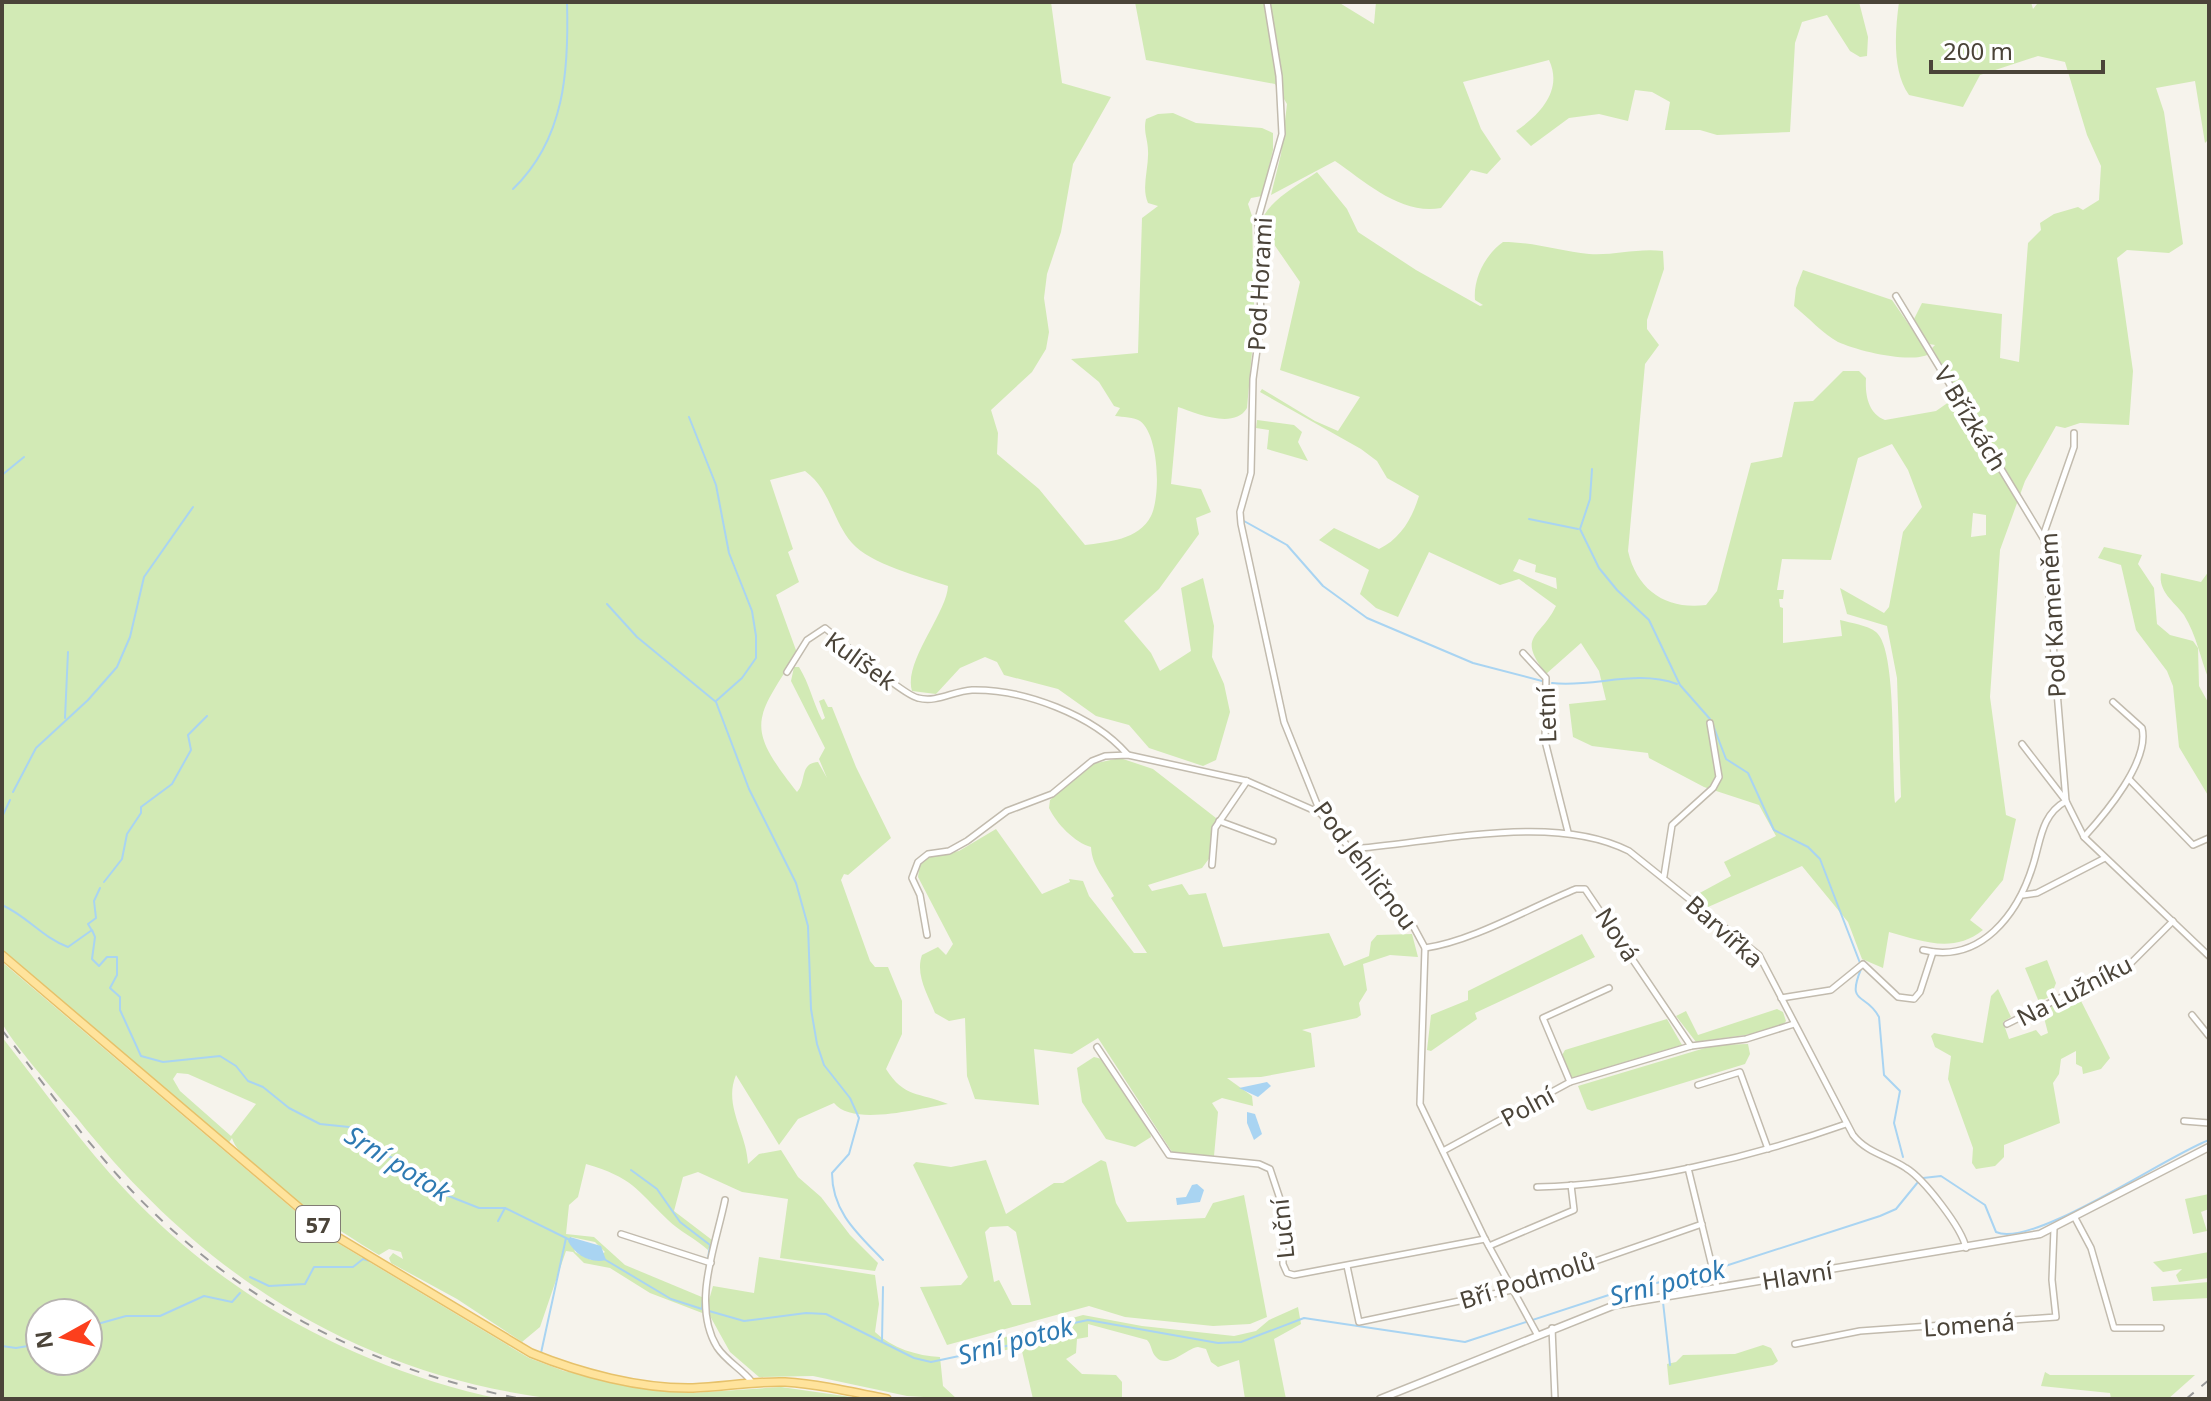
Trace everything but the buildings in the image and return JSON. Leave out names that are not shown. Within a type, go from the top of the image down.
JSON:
[{"type":"main road","name":"57","points":[[2,955],[324,1229],[518,1346],[565,1367],[656,1385],[691,1388],[753,1383],[815,1384],[887,1399]]},
{"type":"street","name":"Pod Horami","points":[[1251,473],[1253,379],[1261,320],[1258,219],[1279,149],[1283,110],[1267,2]]},
{"type":"street","name":"V Břízkách","points":[[1896,296],[2045,542]]},
{"type":"street","name":"Pod Kameněm","points":[[2066,801],[2045,542],[2046,525],[2074,447],[2074,433]]},
{"type":"street","name":"Pod Jehličnou","points":[[1251,473],[1240,512],[1241,524],[1284,722],[1321,814],[1417,929],[1425,948],[1420,1104],[1485,1239],[1537,1334]]},
{"type":"street","name":"Kulíšek","points":[[787,672],[807,640],[825,628],[908,694],[936,699],[972,690],[1040,701],[1117,742],[1128,755]]},
{"type":"street","name":"Letní","points":[[1523,653],[1546,678],[1545,741],[1568,832]]},
{"type":"street","points":[[2084,837],[2129,779],[2144,735],[2136,721],[2113,702]]},
{"type":"street","points":[[1664,876],[1672,825],[1713,788],[1719,777],[1710,723]]},
{"type":"street","name":"Pod Kameněm","points":[[2022,744],[2066,801],[2084,837],[2209,956]]},
{"type":"street","name":"Kulíšek","points":[[927,935],[920,895],[912,878],[918,862],[928,854],[949,851],[967,841],[1007,811],[1052,794],[1092,761],[1128,755],[1247,781],[1321,814]]},
{"type":"street","points":[[2129,779],[2193,845],[2209,838]]},
{"type":"street","points":[[1212,865],[1219,821],[1247,781]]},
{"type":"street","points":[[1923,950],[1966,951],[1980,944],[2023,895],[2044,823],[2052,810],[2066,801]]},
{"type":"street","points":[[1219,821],[1273,841]]},
{"type":"street","name":"Barvířka","points":[[1349,849],[1530,832],[1568,832],[1615,843],[1664,876],[1759,955],[1846,1124],[1859,1143],[1907,1168],[1919,1179],[1960,1234],[1966,1248]]},
{"type":"street","points":[[2023,895],[2037,893],[2105,858]]},
{"type":"street","name":"Nová","points":[[1425,948],[1451,944],[1533,906],[1576,889],[1585,889],[1691,1046]]},
{"type":"street","name":"Na Lužníku","points":[[2007,1024],[2131,963],[2173,921]]},
{"type":"street","points":[[1781,998],[1831,990],[1863,964],[1898,997],[1911,1000],[1920,992],[1933,952]]},
{"type":"street","name":"Polní","points":[[1443,1151],[1570,1082],[1543,1018],[1609,988]]},
{"type":"street","points":[[2192,1015],[2209,1036]]},
{"type":"street","points":[[1570,1082],[1691,1046],[1746,1039],[1794,1024]]},
{"type":"street","name":"Luční","points":[[1097,1047],[1169,1155],[1259,1164],[1270,1169],[1282,1205],[1283,1264],[1287,1273],[1294,1275],[1347,1266],[1485,1239]]},
{"type":"street","points":[[1698,1085],[1740,1072],[1768,1149]]},
{"type":"street","points":[[2184,1121],[2209,1123]]},
{"type":"street","points":[[1537,1187],[1688,1168],[1768,1149],[1846,1124]]},
{"type":"street","name":"Hlavní","points":[[1380,1399],[1615,1305],[2030,1237],[2054,1229],[2137,1181],[2209,1147]]},
{"type":"street","points":[[1688,1168],[1717,1287]]},
{"type":"street","points":[[1489,1246],[1574,1210],[1571,1185]]},
{"type":"street","points":[[725,1200],[711,1263],[706,1311],[718,1348],[753,1383]]},
{"type":"street","points":[[2075,1218],[2094,1256],[2114,1328],[2161,1328]]},
{"type":"street","name":"Bří Podmolů","points":[[1347,1266],[1359,1322],[1512,1290],[1702,1224]]},
{"type":"street","name":"Lomená","points":[[1795,1344],[1860,1331],[2056,1317],[2052,1280],[2054,1229]]},
{"type":"street","points":[[621,1234],[711,1263]]},
{"type":"street","points":[[1552,1328],[1555,1399]]},
{"type":"green space","points":[[2,2],[1051,2],[1062,83],[1111,97],[1073,164],[1061,232],[1047,274],[1044,298],[1049,332],[1046,349],[1032,372],[991,410],[998,433],[997,454],[1039,489],[1085,545],[1122,538],[1139,530],[1151,516],[1156,495],[1154,452],[1146,428],[1138,420],[1115,416],[1120,408],[1114,406],[1099,382],[1071,359],[1138,353],[1142,218],[1158,206],[1148,203],[1146,197],[1146,119],[1173,113],[1196,123],[1262,128],[1273,133],[1273,150],[1262,196],[1251,198],[1248,204],[1252,216],[1254,304],[1249,338],[1252,352],[1247,408],[1241,415],[1224,419],[1178,407],[1171,484],[1201,489],[1211,512],[1196,518],[1199,534],[1159,589],[1124,621],[1151,653],[1160,671],[1191,651],[1181,588],[1203,578],[1214,626],[1212,657],[1224,684],[1230,712],[1216,760],[1203,766],[1149,748],[1129,725],[1096,716],[1058,689],[1004,675],[997,662],[985,657],[960,668],[936,694],[912,691],[914,666],[941,610],[948,586],[897,569],[860,551],[845,534],[820,487],[805,471],[770,480],[793,549],[788,552],[799,582],[776,595],[797,653],[765,709],[761,722],[763,736],[780,770],[797,792],[806,769],[812,763],[818,762],[827,778],[819,759],[825,748],[791,681],[794,667],[799,667],[822,720],[825,718],[819,701],[824,699],[828,707],[832,707],[856,767],[891,838],[848,875],[844,874],[841,880],[870,961],[875,967],[888,967],[902,1001],[902,1034],[886,1069],[906,1090],[948,1104],[871,1115],[843,1110],[834,1103],[798,1119],[779,1145],[736,1075],[732,1098],[748,1164],[759,1154],[781,1150],[798,1177],[821,1197],[850,1235],[878,1263],[875,1271],[780,1258],[788,1199],[742,1192],[698,1172],[683,1177],[674,1211],[712,1240],[708,1250],[672,1224],[624,1179],[586,1164],[578,1197],[569,1205],[566,1234],[594,1237],[625,1265],[709,1300],[713,1286],[754,1293],[759,1257],[875,1275],[879,1304],[875,1332],[905,1350],[940,1357],[943,1386],[957,1399],[907,1396],[813,1376],[759,1377],[730,1352],[710,1316],[650,1293],[610,1268],[584,1263],[573,1252],[566,1251],[540,1327],[522,1342],[457,1299],[391,1263],[389,1258],[393,1253],[403,1259],[401,1252],[389,1249],[379,1255],[274,1184],[254,1167],[232,1138],[228,1144],[2,949]],"holes":[[[177,1073],[188,1074],[256,1104],[231,1136],[180,1091],[173,1079]],[[571,1237],[595,1242],[605,1252],[591,1260],[575,1252]]]},
{"type":"green space","points":[[1135,2],[1338,2],[1374,24],[1376,2],[1859,2],[1868,37],[1867,56],[1860,57],[1850,51],[1827,15],[1802,22],[1795,43],[1790,132],[1717,135],[1700,130],[1665,130],[1670,102],[1652,92],[1635,90],[1628,121],[1599,114],[1569,118],[1531,146],[1516,131],[1534,117],[1547,100],[1553,81],[1549,60],[1463,82],[1481,129],[1501,159],[1487,174],[1471,170],[1441,208],[1426,209],[1398,202],[1335,161],[1271,195],[1281,154],[1287,104],[1275,84],[1146,60]]},
{"type":"green space","points":[[1899,2],[2031,2],[2033,9],[2037,4],[2033,2],[2209,2],[2209,139],[2205,143],[2195,81],[2156,88],[2164,112],[2183,244],[2169,253],[2127,250],[2117,258],[2133,371],[2129,425],[2080,423],[2065,428],[2056,426],[2025,481],[2000,550],[1990,697],[2006,815],[2016,819],[2003,880],[1970,920],[1983,930],[1949,944],[1925,942],[1889,932],[1883,968],[1862,959],[1848,922],[1802,866],[1708,907],[1696,895],[1731,876],[1724,862],[1776,836],[1759,805],[1704,787],[1649,758],[1648,753],[1592,746],[1573,737],[1569,704],[1606,700],[1599,671],[1581,643],[1546,674],[1537,661],[1532,644],[1556,606],[1519,579],[1500,585],[1429,552],[1398,617],[1376,608],[1360,594],[1369,570],[1319,540],[1334,528],[1379,549],[1393,540],[1404,527],[1419,496],[1387,478],[1377,461],[1361,449],[1260,392],[1262,389],[1338,431],[1360,397],[1280,370],[1300,282],[1260,224],[1276,201],[1317,172],[1347,209],[1358,232],[1416,270],[1480,306],[1483,305],[1475,300],[1478,275],[1486,260],[1503,242],[1589,254],[1663,251],[1664,269],[1647,320],[1647,329],[1659,345],[1645,364],[1628,551],[1638,577],[1656,595],[1679,604],[1706,605],[1717,591],[1751,463],[1782,457],[1794,402],[1813,401],[1843,371],[1859,371],[1866,378],[1869,403],[1875,413],[1885,420],[1936,411],[1959,395],[1932,348],[1935,345],[1929,344],[1914,319],[1922,303],[2002,314],[2000,358],[2019,362],[2028,243],[2041,230],[2040,223],[2054,214],[2078,207],[2083,210],[2099,200],[2101,166],[2087,135],[2065,62],[2038,56],[1980,75],[1963,107],[1909,95],[1897,63]],"holes":[[[1892,444],[1908,470],[1922,507],[1903,532],[1889,607],[1884,613],[1840,588],[1847,614],[1887,626],[1897,678],[1901,797],[1895,803],[1891,686],[1883,643],[1876,632],[1840,620],[1842,636],[1783,643],[1783,608],[1779,599],[1783,599],[1784,590],[1777,590],[1782,559],[1831,560],[1858,458]],[[1973,513],[1986,515],[1986,535],[1971,537]],[[1519,559],[1536,565],[1535,572],[1556,578],[1557,589],[1513,571]]]},
{"type":"green space","points":[[1803,270],[1892,300],[1929,354],[1910,358],[1884,355],[1832,339],[1794,306],[1796,288]]},
{"type":"green space","points":[[1257,420],[1294,425],[1302,432],[1298,442],[1308,461],[1267,449],[1269,430],[1256,428]]},
{"type":"green space","points":[[2104,547],[2142,555],[2138,564],[2154,588],[2157,624],[2170,635],[2193,641],[2198,648],[2199,686],[2209,704],[2209,797],[2179,747],[2173,686],[2167,671],[2136,630],[2121,565],[2098,558]]},
{"type":"green space","points":[[2209,571],[2209,680],[2184,615],[2164,591],[2161,573],[2201,582]]},
{"type":"green space","points":[[1120,758],[1153,769],[1216,818],[1211,856],[1202,868],[1148,885],[1152,891],[1182,884],[1189,895],[1206,893],[1223,947],[1329,933],[1344,966],[1369,956],[1371,942],[1377,935],[1412,934],[1418,957],[1390,955],[1363,964],[1367,990],[1359,1003],[1361,1015],[1302,1030],[1311,1033],[1315,1067],[1261,1077],[1227,1078],[1252,1096],[1253,1106],[1222,1098],[1212,1103],[1218,1112],[1214,1156],[1172,1152],[1098,1038],[1072,1054],[1034,1049],[1039,1105],[975,1099],[967,1076],[965,1018],[949,1021],[935,1013],[921,977],[922,955],[938,947],[946,955],[953,944],[918,877],[920,863],[930,856],[959,851],[996,829],[1042,894],[1070,882],[1069,879],[1083,881],[1089,896],[1134,953],[1147,953],[1111,898],[1114,896],[1096,867],[1091,847],[1067,832],[1049,808],[1050,800],[1092,764]]},
{"type":"green space","points":[[1582,934],[1595,957],[1475,1013],[1477,1019],[1431,1051],[1427,1050],[1431,1015],[1468,1000],[1468,991]]},
{"type":"green space","points":[[2047,960],[2056,983],[2051,996],[2039,1002],[2025,968]]},
{"type":"green space","points":[[2,962],[321,1233],[529,1358],[564,1371],[656,1389],[691,1393],[781,1387],[865,1399],[555,1399],[482,1386],[413,1366],[348,1340],[287,1308],[230,1269],[176,1224],[125,1174],[6,1029],[1,1016]]},
{"type":"green space","points":[[1998,989],[2011,1017],[2003,1022],[2009,1039],[2036,1030],[2041,1036],[2048,1033],[2042,1010],[2078,995],[2110,1058],[2101,1069],[2083,1074],[2082,1067],[2076,1064],[2076,1051],[2061,1059],[2059,1074],[2053,1083],[2060,1123],[2004,1145],[2004,1157],[1995,1166],[1976,1169],[1972,1163],[1973,1148],[1948,1079],[1951,1056],[1935,1047],[1931,1036],[1934,1033],[1983,1043],[1991,996]]},
{"type":"green space","points":[[1777,1009],[1783,1012],[1786,1021],[1783,1025],[1752,1034],[1696,1042],[1676,1016],[1686,1011],[1698,1035]]},
{"type":"green space","points":[[1667,1019],[1682,1045],[1572,1078],[1561,1057],[1565,1050]]},
{"type":"green space","points":[[2,1037],[111,1175],[167,1231],[209,1266],[252,1297],[346,1348],[447,1386],[500,1399],[2,1399]]},
{"type":"green space","points":[[1748,1044],[1750,1054],[1745,1064],[1592,1111],[1587,1109],[1578,1086],[1715,1045]]},
{"type":"green space","points":[[1094,1057],[1102,1059],[1150,1133],[1151,1137],[1135,1147],[1106,1139],[1082,1102],[1077,1068]]},
{"type":"green space","points":[[986,1160],[1006,1214],[1054,1183],[1063,1183],[1101,1160],[1106,1162],[1116,1203],[1127,1222],[1205,1218],[1213,1203],[1244,1195],[1267,1317],[1250,1324],[1213,1326],[1125,1317],[1089,1306],[947,1345],[920,1287],[961,1285],[968,1277],[913,1165],[916,1162],[951,1167]],"holes":[[[1008,1226],[1016,1232],[1031,1305],[1012,1305],[999,1280],[994,1282],[985,1232],[990,1227]]]},
{"type":"green space","points":[[2209,1194],[2209,1209],[2201,1212],[2207,1231],[2193,1234],[2185,1199]]},
{"type":"green space","points":[[2209,1252],[2209,1278],[2179,1282],[2176,1275],[2182,1269],[2163,1272],[2153,1262]]},
{"type":"green space","points":[[2209,1282],[2209,1298],[2153,1301],[2151,1287]]},
{"type":"green space","points":[[1298,1307],[1301,1324],[1274,1339],[1286,1399],[1245,1399],[1239,1360],[1218,1367],[1211,1362],[1206,1349],[1198,1347],[1172,1360],[1161,1360],[1154,1355],[1147,1340],[1088,1324],[1088,1337],[1077,1339],[1076,1353],[1066,1359],[1082,1374],[1116,1375],[1122,1382],[1122,1399],[1033,1399],[1021,1347],[977,1356],[974,1346],[1083,1315],[1142,1326],[1234,1336],[1256,1331],[1269,1320]]},
{"type":"green space","points":[[1763,1345],[1771,1348],[1778,1361],[1773,1365],[1669,1385],[1667,1364],[1676,1362],[1683,1355],[1735,1354]]},
{"type":"green space","points":[[2045,1372],[2050,1375],[2195,1375],[2168,1399],[2111,1399],[2110,1393],[2041,1386]]},
{"type":"water","points":[[1267,1082],[1271,1086],[1258,1097],[1239,1088]]},
{"type":"water","points":[[1247,1112],[1255,1114],[1262,1134],[1254,1140],[1247,1123]]},
{"type":"water","points":[[1197,1184],[1204,1190],[1200,1202],[1177,1205],[1176,1198],[1186,1197],[1192,1185]]},
{"type":"water","points":[[570,1237],[601,1246],[606,1260],[595,1261],[579,1254],[568,1241]]},
{"type":"waterway","points":[[513,189],[544,148],[560,102],[567,53],[567,2]]},
{"type":"waterway","points":[[689,417],[716,485],[729,553],[752,611],[756,636],[756,658],[742,678],[716,701]]},
{"type":"waterway","points":[[2,475],[24,457]]},
{"type":"waterway","points":[[1592,469],[1590,499],[1580,529],[1599,568],[1649,620],[1680,685],[1710,719]]},
{"type":"waterway","points":[[13,792],[36,748],[88,700],[117,667],[130,637],[144,577],[193,507]]},
{"type":"waterway","points":[[1529,519],[1578,529]]},
{"type":"waterway","points":[[1244,521],[1287,545],[1323,586],[1367,618],[1473,663],[1542,681]]},
{"type":"waterway","points":[[607,604],[637,637],[716,702],[749,789],[796,883],[808,926],[811,1009],[817,1044],[824,1065],[850,1098],[859,1118],[849,1154],[832,1173],[833,1187],[848,1221],[883,1260]]},
{"type":"waterway","points":[[65,718],[68,652]]},
{"type":"waterway","points":[[1552,683],[1646,678],[1677,684]]},
{"type":"waterway","points":[[104,882],[122,859],[127,834],[141,813],[141,807],[172,784],[191,750],[188,735],[207,716]]},
{"type":"waterway","points":[[1713,725],[1726,759],[1748,773],[1774,830],[1808,847],[1820,859],[1860,963]]},
{"type":"waterway","points":[[2,817],[10,800]]},
{"type":"waterway","points":[[91,929],[88,924],[96,918],[94,901],[100,888]]},
{"type":"waterway","name":"Srní potok","points":[[2,905],[68,947],[92,930],[95,937],[92,959],[99,966],[107,957],[117,957],[117,975],[110,988],[120,997],[120,1010],[141,1056],[163,1062],[220,1056],[236,1066],[248,1081],[263,1087],[289,1108],[320,1124],[349,1127],[388,1156],[418,1169],[436,1191],[479,1208],[505,1208],[570,1240]]},
{"type":"waterway","points":[[1861,969],[1857,994],[1879,1017],[1884,1075],[1900,1091],[1894,1123],[1903,1157]]},
{"type":"waterway","name":"Srní potok","points":[[1923,1178],[1941,1176],[1985,1205],[1996,1232],[2014,1234],[2068,1215],[2209,1140]]},
{"type":"waterway","points":[[631,1170],[657,1189],[680,1222],[710,1245],[708,1259]]},
{"type":"waterway","name":"Srní potok","points":[[1716,1269],[1880,1216],[1896,1209],[1918,1182]]},
{"type":"waterway","points":[[498,1221],[505,1208]]},
{"type":"waterway","points":[[541,1353],[566,1238]]},
{"type":"waterway","points":[[250,1277],[269,1286],[305,1284],[314,1267],[353,1267],[363,1259],[370,1261]]},
{"type":"waterway","name":"Srní potok","points":[[604,1259],[671,1299],[702,1309],[744,1321],[806,1313],[826,1314],[914,1358],[931,1362],[1020,1343],[1046,1329],[1088,1320],[1218,1343],[1241,1342],[1304,1318],[1465,1342],[1621,1291],[1709,1271]]},
{"type":"waterway","points":[[702,1308],[707,1265]]},
{"type":"waterway","points":[[1661,1282],[1662,1293]]},
{"type":"waterway","points":[[882,1341],[883,1287]]},
{"type":"waterway","points":[[104,1322],[126,1316],[160,1316],[204,1296],[232,1302],[240,1293]]},
{"type":"waterway","points":[[1663,1302],[1670,1365]]},
{"type":"waterway","points":[[2,1346],[24,1347]]},
{"type":"railway","points":[[2,1030],[65,1112],[132,1191],[173,1231],[262,1298],[310,1326],[361,1350],[413,1370],[522,1399]]},
{"type":"railway","points":[[2186,1399],[2209,1380]]}]
